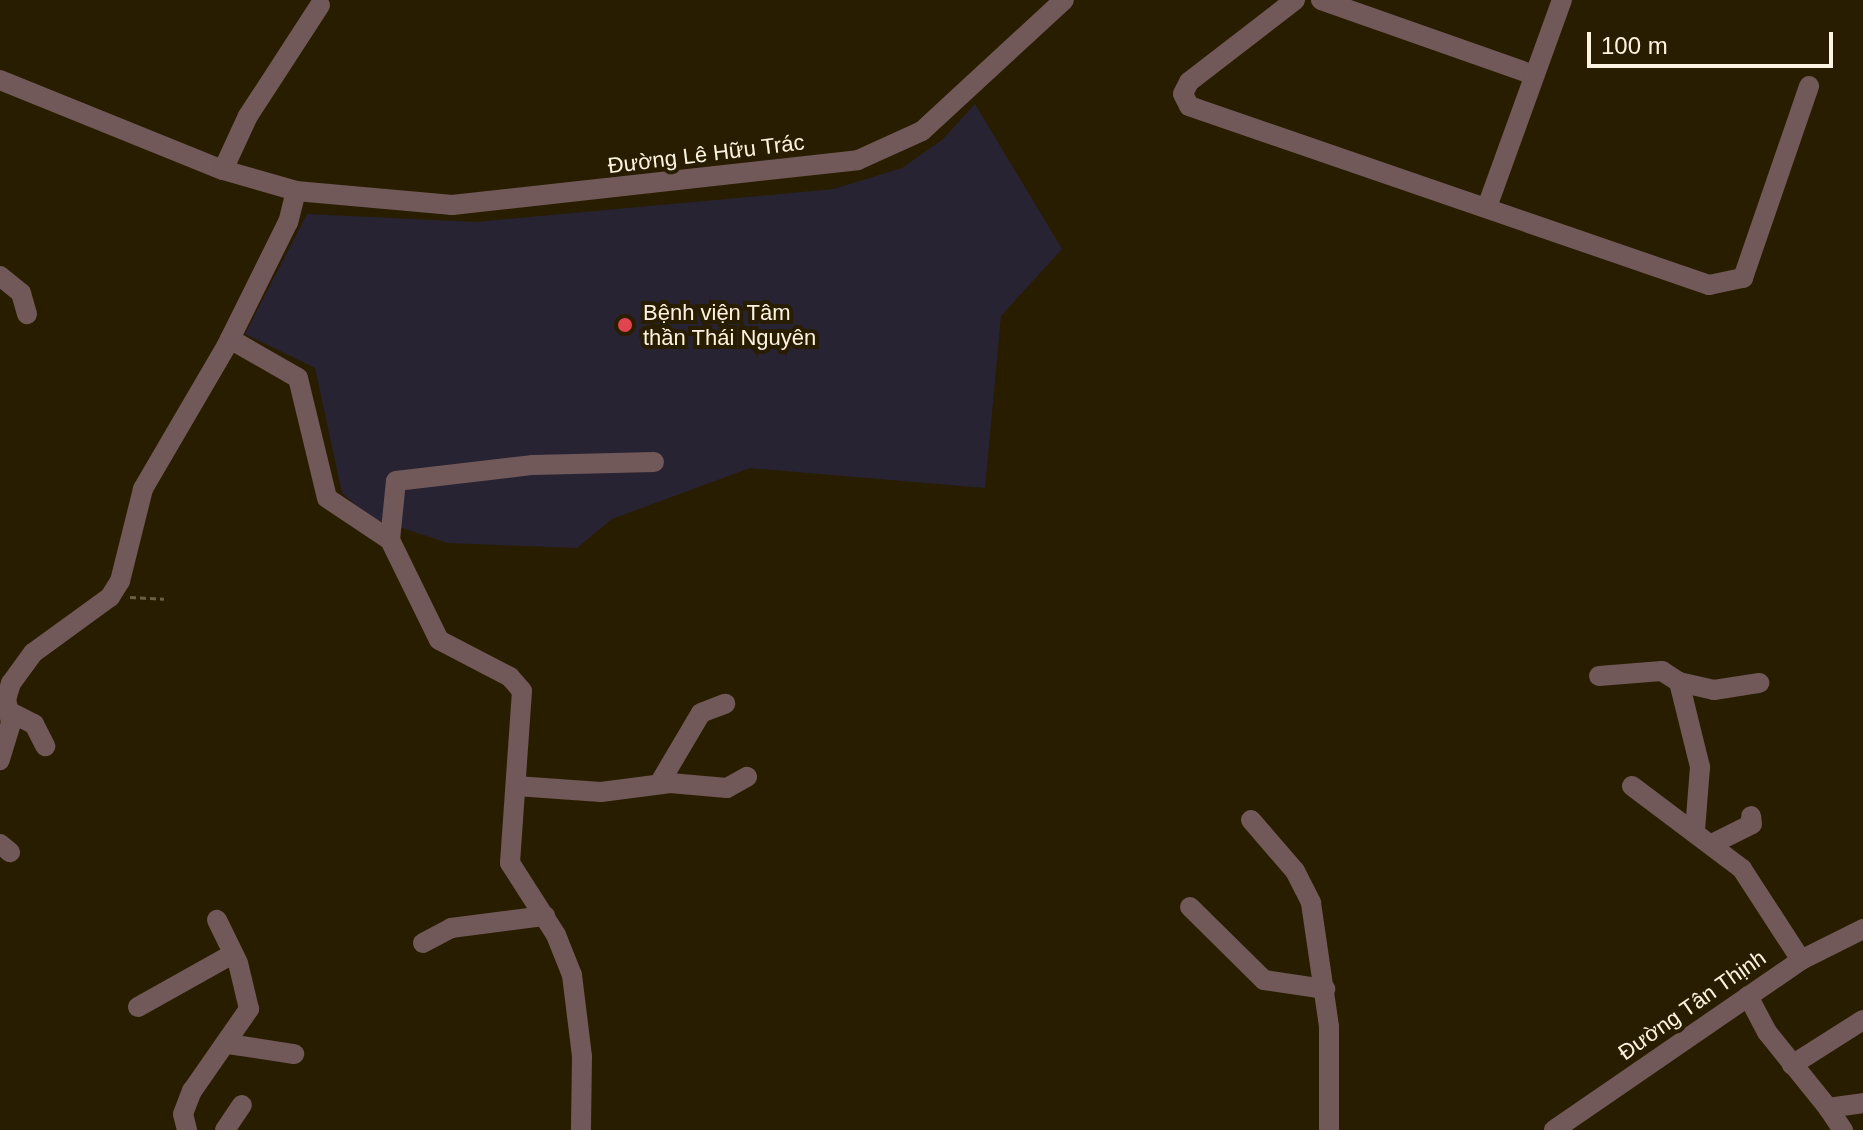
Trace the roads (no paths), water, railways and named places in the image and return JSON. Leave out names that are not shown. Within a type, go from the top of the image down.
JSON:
[{"type":"street","name":"Đường Lê Hữu Trác","points":[[0,80],[223,170],[296,191],[452,205],[858,160],[922,131],[1064,0]]},
{"type":"street","points":[[1295,0],[1189,82],[1183,94],[1189,106],[1487,207],[1612,257],[1725,287],[1743,278],[1809,86]]},
{"type":"street","points":[[1321,0],[1534,75]]},
{"type":"street","points":[[1487,207],[1562,0]]},
{"type":"street","points":[[223,170],[248,116],[320,5]]},
{"type":"street","points":[[0,760],[5,704],[33,653],[110,597],[126,565],[143,489],[230,339],[288,222],[296,191]]},
{"type":"street","points":[[0,276],[21,293],[27,314]]},
{"type":"street","points":[[230,339],[298,378],[332,506],[390,540]]},
{"type":"street","points":[[581,1130],[579,1011],[572,975],[545,916],[510,863],[522,691],[510,677],[439,640],[390,540],[396,481],[533,465],[654,462]]},
{"type":"street","points":[[1599,676],[1662,671],[1679,682],[1714,690],[1759,683]]},
{"type":"street","points":[[1679,682],[1700,767],[1695,830]]},
{"type":"street","points":[[5,704],[34,724],[45,746]]},
{"type":"street","points":[[659,784],[701,713],[725,704]]},
{"type":"street","points":[[516,786],[601,792],[659,784],[727,788],[747,777]]},
{"type":"street","points":[[1632,786],[1714,843],[1752,882],[1801,960]]},
{"type":"street","points":[[1714,843],[1752,824],[1751,816]]},
{"type":"street","points":[[1251,820],[1295,871],[1311,903],[1325,989],[1329,1130]]},
{"type":"street","points":[[1190,907],[1264,980],[1325,989]]},
{"type":"street","points":[[423,943],[451,928],[545,916]]},
{"type":"street","points":[[187,1130],[183,1114],[192,1091],[228,1044],[249,1009],[233,954],[217,920]]},
{"type":"street","name":"Đường Tân Thịnh","points":[[1554,1130],[1801,960],[1863,929]]},
{"type":"street","points":[[138,1007],[233,954]]},
{"type":"street","points":[[1748,996],[1792,1065],[1843,1130]]},
{"type":"street","points":[[1792,1065],[1863,1020]]},
{"type":"street","points":[[228,1044],[294,1054]]},
{"type":"street","points":[[1828,1108],[1863,1103]]},
{"type":"street","points":[[225,1130],[242,1105]]},
{"type":"place","name":"Bệnh viện Tâm thần Thái Nguyên","points":[[625,325]]}]
